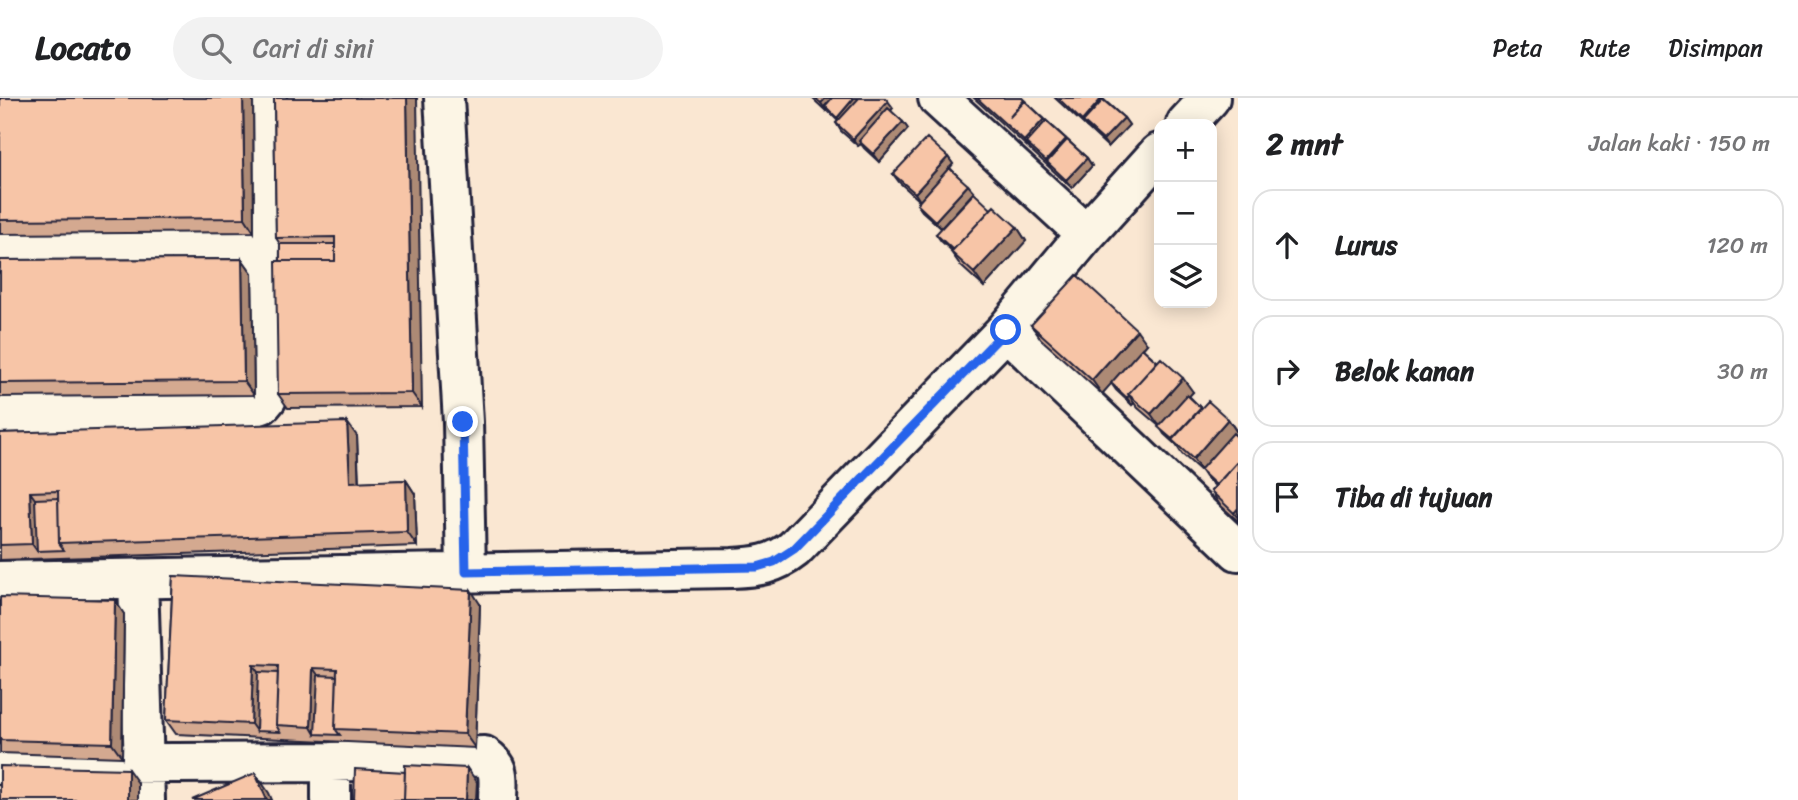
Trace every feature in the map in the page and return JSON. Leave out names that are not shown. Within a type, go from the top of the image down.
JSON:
[{"type":"street","points":[[0,413],[251,408],[262,404],[267,398],[267,98]]},
{"type":"street","points":[[444,98],[463,422],[466,572]]},
{"type":"street","points":[[938,98],[1086,234]]},
{"type":"street","points":[[0,581],[745,568],[774,562],[794,549],[813,530],[1006,330],[1086,234],[1154,159]]},
{"type":"street","points":[[0,252],[266,248]]},
{"type":"street","points":[[1006,330],[1238,551]]},
{"type":"street","points":[[138,579],[145,782]]},
{"type":"street","points":[[0,764],[145,782],[331,762],[484,756],[494,762],[498,772],[498,800]]},
{"type":"street","points":[[331,762],[331,800]]},
{"type":"building","points":[[0,98],[243,98],[245,218],[0,220]]},
{"type":"building","points":[[274,98],[407,98],[412,393],[278,394],[276,261],[335,261],[335,237],[276,238]]},
{"type":"building","points":[[832,98],[854,98],[837,118],[825,106]]},
{"type":"building","points":[[859,98],[885,98],[888,101],[853,139],[836,123]]},
{"type":"building","points":[[977,98],[1022,98],[1024,100],[1009,118],[1025,101],[1044,119],[1024,141]]},
{"type":"building","points":[[1058,98],[1102,98],[1082,121]]},
{"type":"building","points":[[1103,100],[1124,118],[1103,140],[1083,122]]},
{"type":"building","points":[[888,108],[903,122],[873,154],[859,141]]},
{"type":"building","points":[[1046,121],[1066,139],[1046,161],[1026,143]]},
{"type":"building","points":[[927,138],[948,157],[915,193],[893,174]]},
{"type":"building","points":[[1067,140],[1087,158],[1066,180],[1047,162]]},
{"type":"building","points":[[949,168],[968,185],[935,221],[917,204]]},
{"type":"building","points":[[974,193],[991,209],[953,250],[936,234]]},
{"type":"building","points":[[994,206],[1017,227],[974,273],[951,252]]},
{"type":"building","points":[[280,244],[335,244],[335,261],[280,261]]},
{"type":"building","points":[[242,259],[244,381],[0,383],[0,260]]},
{"type":"building","points":[[1077,275],[1137,330],[1092,380],[1031,325]]},
{"type":"building","points":[[1142,348],[1157,362],[1127,398],[1111,383]]},
{"type":"building","points":[[1161,358],[1183,378],[1151,414],[1128,394]]},
{"type":"building","points":[[1187,395],[1201,408],[1172,439],[1158,427]]},
{"type":"building","points":[[1208,401],[1228,419],[1193,459],[1172,440]]},
{"type":"building","points":[[347,422],[350,482],[406,480],[407,532],[59,543],[58,491],[30,492],[32,544],[0,545],[0,433]]},
{"type":"building","points":[[1233,433],[1238,438],[1238,461],[1216,485],[1200,470]]},
{"type":"building","points":[[1238,461],[1238,508],[1234,513],[1211,491]]},
{"type":"building","points":[[58,498],[59,543],[64,550],[37,551],[35,499]]},
{"type":"building","points":[[173,576],[471,590],[465,734],[335,729],[337,669],[313,668],[311,727],[276,725],[278,666],[253,665],[251,724],[166,720]]},
{"type":"building","points":[[0,597],[115,600],[112,743],[0,740]]},
{"type":"building","points":[[258,672],[278,673],[276,725],[280,732],[256,731]]},
{"type":"building","points":[[318,675],[337,676],[335,729],[340,735],[315,734]]},
{"type":"building","points":[[405,765],[467,768],[466,800],[404,800]]},
{"type":"building","points":[[0,766],[128,769],[128,800],[0,800]]},
{"type":"building","points":[[355,769],[405,772],[404,800],[354,800]]},
{"type":"building","points":[[255,773],[267,800],[192,800]]},
{"type":"route","points":[[463,422],[466,572],[757,567],[783,558],[794,549],[1006,330]]}]
